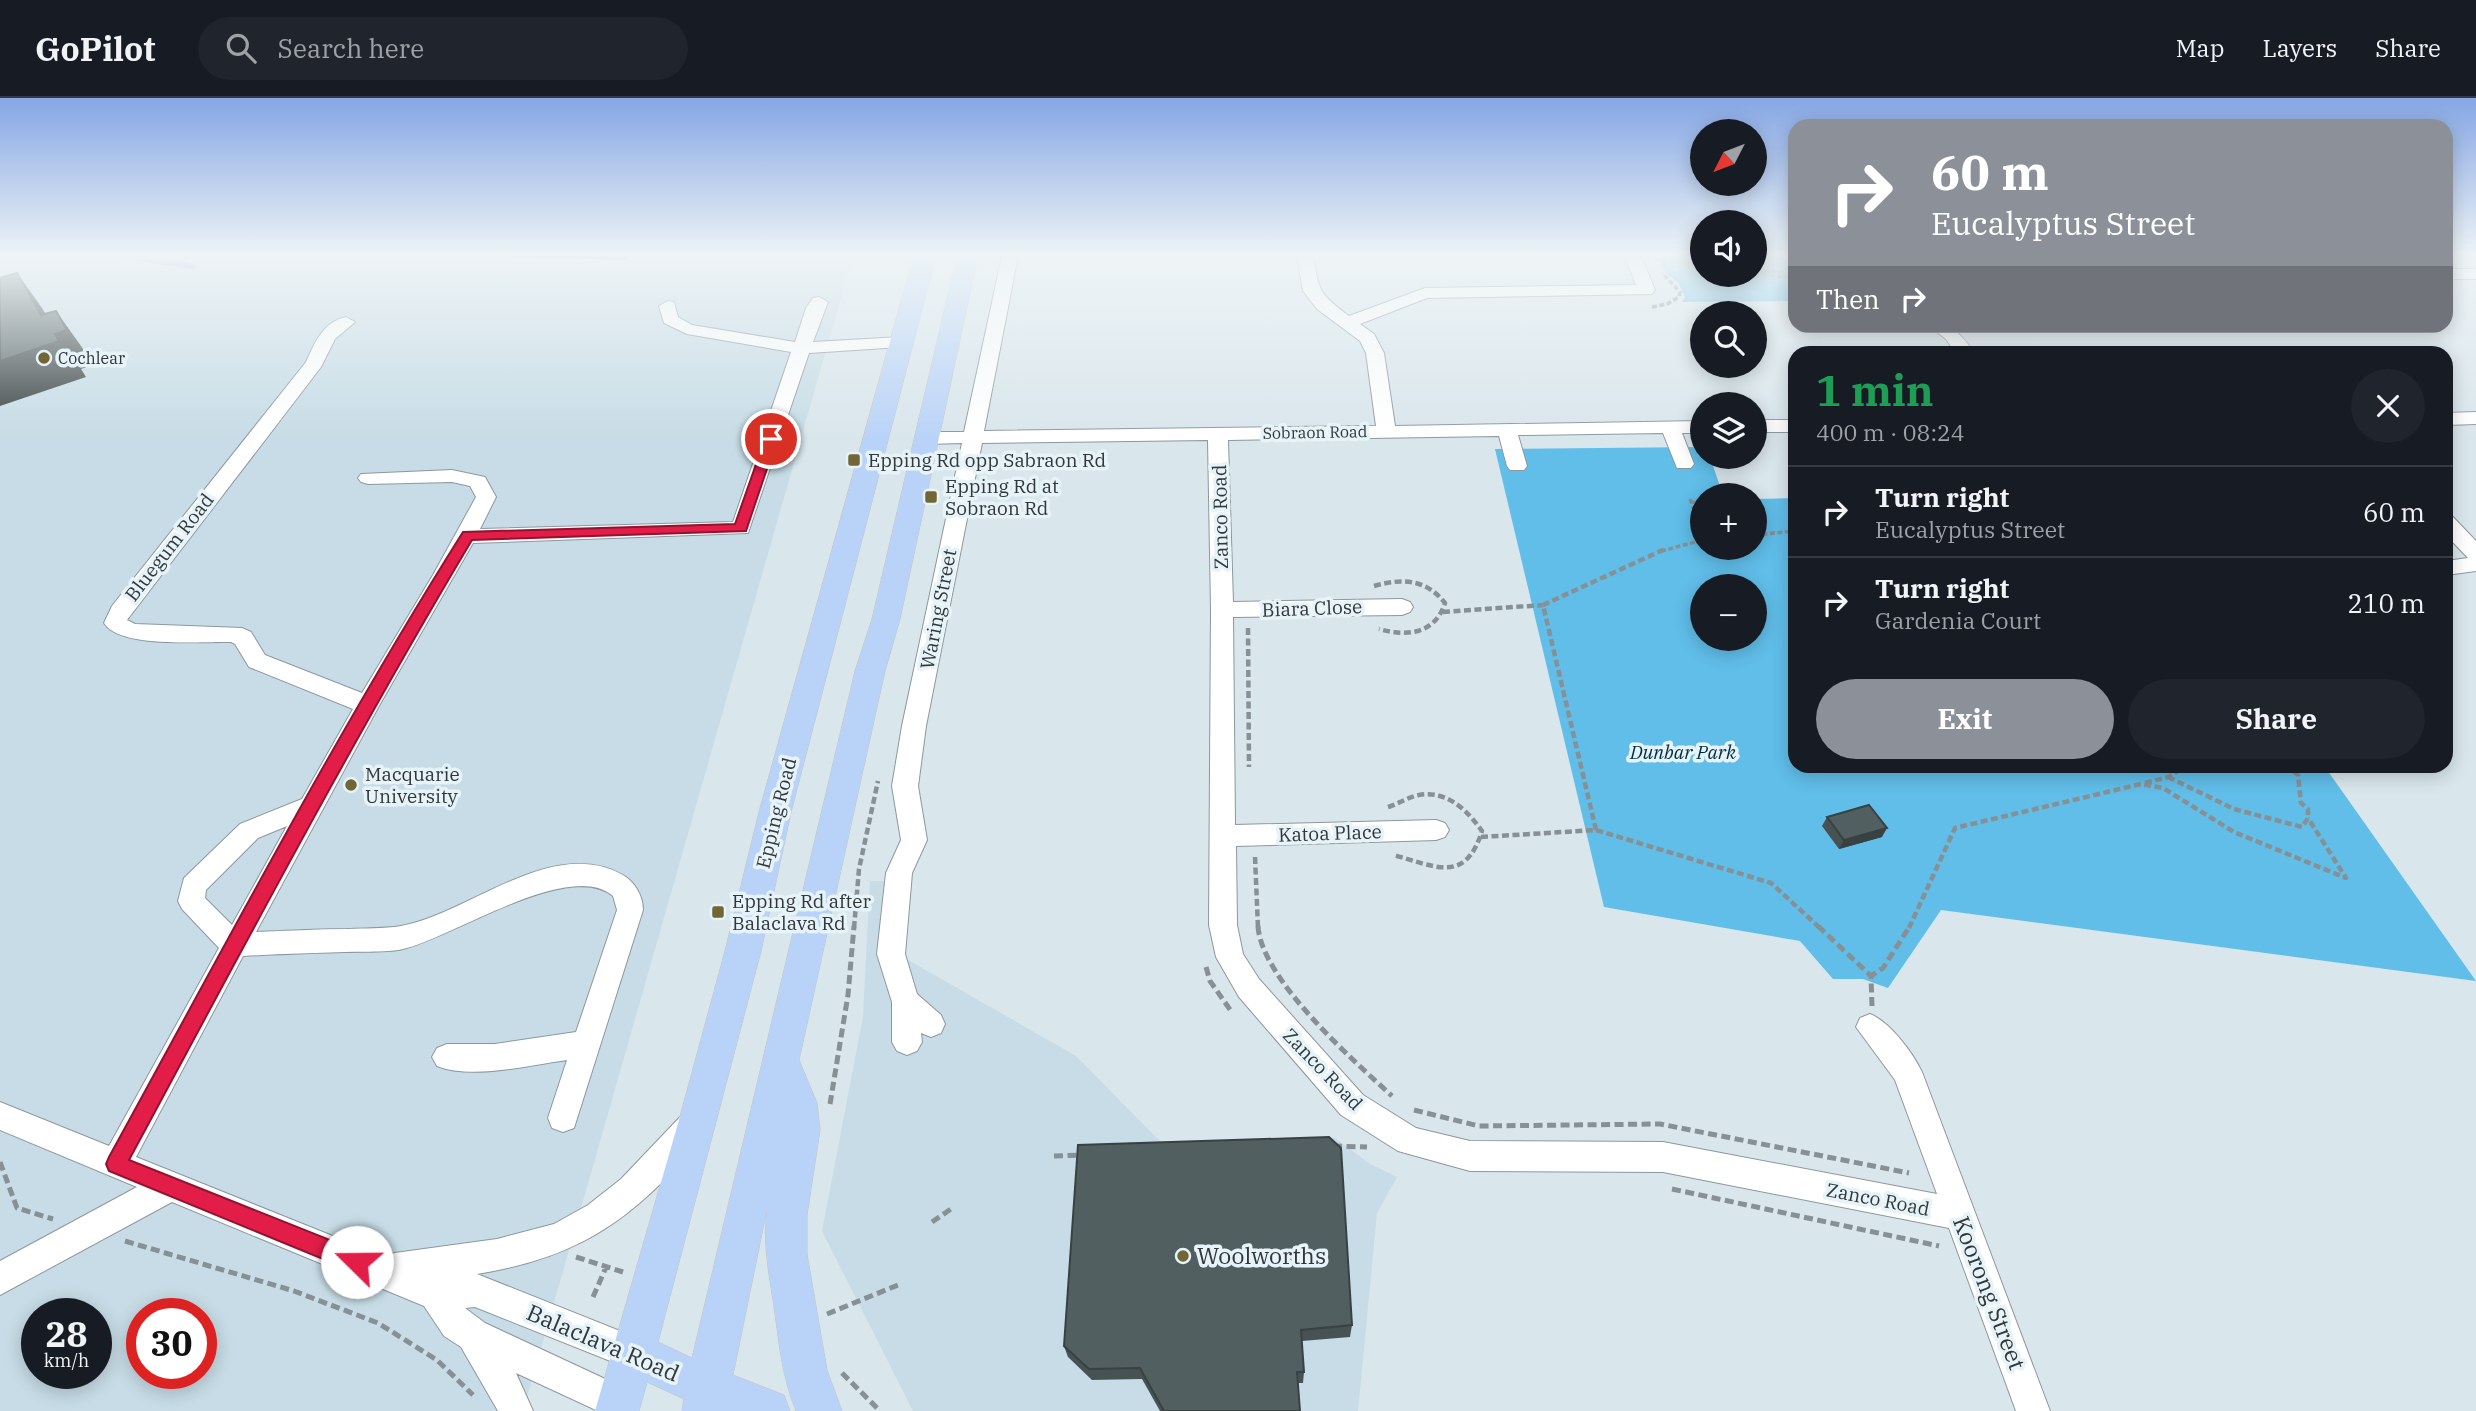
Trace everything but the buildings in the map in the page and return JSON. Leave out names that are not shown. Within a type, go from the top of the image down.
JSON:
[{"type":"main road","name":"Epping Road","points":[[624,1408],[633,1353],[698,1120],[775,812],[908,317]]},
{"type":"main road","points":[[707,1400],[725,1302],[954,317]]},
{"type":"main road","points":[[781,1061],[792,1086],[800,1118],[798,1150],[788,1194],[786,1251],[805,1374],[811,1396],[820,1411]]},
{"type":"main road","name":"Balaclava Road","points":[[633,1353],[707,1400],[768,1411]]},
{"type":"street","points":[[670,317],[687,329],[800,348],[901,342]]},
{"type":"street","points":[[467,536],[741,528],[812,317]]},
{"type":"street","name":"Waring Street","points":[[905,1002],[891,954],[899,873],[914,840],[905,786],[914,726],[997,317]]},
{"type":"street","points":[[1342,317],[1368,338],[1375,353],[1386,430]]},
{"type":"street","points":[[1349,322],[1361,317]]},
{"type":"street","name":"Bluegum Road","points":[[346,322],[327,336],[315,363],[120,611],[115,623],[131,632],[234,634],[243,638],[257,661],[368,705]]},
{"type":"street","points":[[2453,418],[2476,418]]},
{"type":"street","points":[[1767,426],[1788,426]]},
{"type":"street","points":[[1670,427],[1684,464]]},
{"type":"street","name":"Sobraon Road","points":[[927,438],[1690,427]]},
{"type":"street","points":[[1507,429],[1517,466]]},
{"type":"street","name":"Zanco Road","points":[[1218,434],[1222,610],[1223,925],[1230,957],[1249,988],[1352,1105],[1409,1140],[1470,1156],[1663,1157],[1959,1214]]},
{"type":"street","points":[[116,1164],[234,945],[368,705],[467,536],[486,496],[478,481],[452,476],[368,478]]},
{"type":"street","points":[[2453,529],[2476,554]]},
{"type":"street","points":[[2453,567],[2476,564]]},
{"type":"street","name":"Biara Close","points":[[1222,610],[1402,607]]},
{"type":"street","points":[[311,806],[249,831],[192,887],[191,901],[234,945],[403,938],[440,927],[543,880],[580,873],[604,875],[625,891],[631,905],[563,1118]]},
{"type":"street","name":"Katoa Place","points":[[1223,836],[1436,830]]},
{"type":"street","points":[[905,1002],[931,1024]]},
{"type":"street","points":[[905,1002],[907,1042]]},
{"type":"street","name":"Koorong Street","points":[[1870,1027],[1907,1072],[2034,1411]]},
{"type":"street","points":[[447,1057],[495,1057],[587,1044]]},
{"type":"street","name":"Balaclava Road","points":[[0,1116],[436,1294],[475,1290],[633,1353]]},
{"type":"street","points":[[381,1272],[519,1250],[562,1236],[605,1213],[633,1190],[698,1120]]},
{"type":"street","points":[[0,1279],[170,1186]]},
{"type":"street","points":[[436,1294],[456,1324],[473,1335],[624,1408]]},
{"type":"street","points":[[473,1335],[506,1389],[516,1411]]},
{"type":"path","points":[[1767,533],[1788,532]]},
{"type":"path","points":[[1443,612],[1543,605],[1667,548],[1690,543]]},
{"type":"path","points":[[1543,605],[1596,830]]},
{"type":"path","points":[[1248,625],[1249,772]]},
{"type":"path","points":[[1871,976],[1884,968],[1914,920],[1955,828],[2141,784],[2175,773]]},
{"type":"path","points":[[2141,784],[2163,788],[2234,832],[2346,878],[2308,818],[2308,809],[2301,803],[2296,773]]},
{"type":"path","points":[[2168,777],[2234,809],[2302,827],[2308,818]]},
{"type":"path","points":[[1384,854],[1404,857],[1425,866],[1447,868],[1466,861],[1478,848],[1480,837],[1596,830],[1771,883],[1871,976],[1873,985],[1870,1027]]},
{"type":"path","points":[[1266,856],[1254,857],[1259,941],[1275,974],[1350,1058],[1396,1100]]},
{"type":"path","points":[[829,1109],[848,995],[859,869]]},
{"type":"path","points":[[1205,963],[1210,981],[1239,1020]]},
{"type":"path","points":[[1405,1108],[1479,1126],[1660,1125],[1909,1173]]},
{"type":"path","points":[[1319,1147],[1369,1147]]},
{"type":"path","points":[[1054,1156],[1096,1154]]},
{"type":"path","points":[[0,1162],[17,1208],[40,1215]]},
{"type":"path","points":[[1671,1189],[1939,1246]]},
{"type":"path","points":[[932,1222],[951,1209]]},
{"type":"path","points":[[142,1246],[294,1291],[378,1323],[437,1360],[478,1400]]},
{"type":"path","points":[[565,1254],[623,1272]]},
{"type":"path","points":[[593,1297],[607,1265]]},
{"type":"path","points":[[825,1315],[898,1285]]},
{"type":"path","points":[[823,1302],[827,1325]]},
{"type":"path","points":[[837,1365],[863,1396],[880,1411]]},
{"type":"shaded area","name":"Macquarie University","points":[[0,317],[835,317],[523,1411],[0,1411]]},
{"type":"shaded area","points":[[870,881],[907,881],[903,957],[1076,1056],[1162,1143],[1335,1138],[1370,1164],[1397,1177],[1377,1213],[1358,1411],[913,1411],[822,1231],[863,1017]]},
{"type":"green space","name":"Dunbar Park","points":[[1690,447],[1690,469],[1714,469],[1719,483],[1690,483],[1690,560],[1767,560],[1767,499],[1788,498],[1788,773],[2329,773],[2476,981],[1941,910],[1888,988],[1863,979],[1833,979],[1800,941],[1604,907],[1495,449]]},
{"type":"place","name":"Cochlear","points":[[44,358]]},
{"type":"place","name":"Epping Rd opp Sabraon Rd","points":[[854,460]]},
{"type":"place","name":"Epping Rd at Sobraon Rd","points":[[931,497]]},
{"type":"place","name":"Macquarie University","points":[[351,785]]},
{"type":"place","name":"Epping Rd after Balaclava Rd","points":[[718,912]]},
{"type":"place","name":"Woolworths","points":[[1183,1256]]},
{"type":"route","points":[[357,1262],[116,1164],[311,806],[467,536],[741,528],[771,439]]}]
